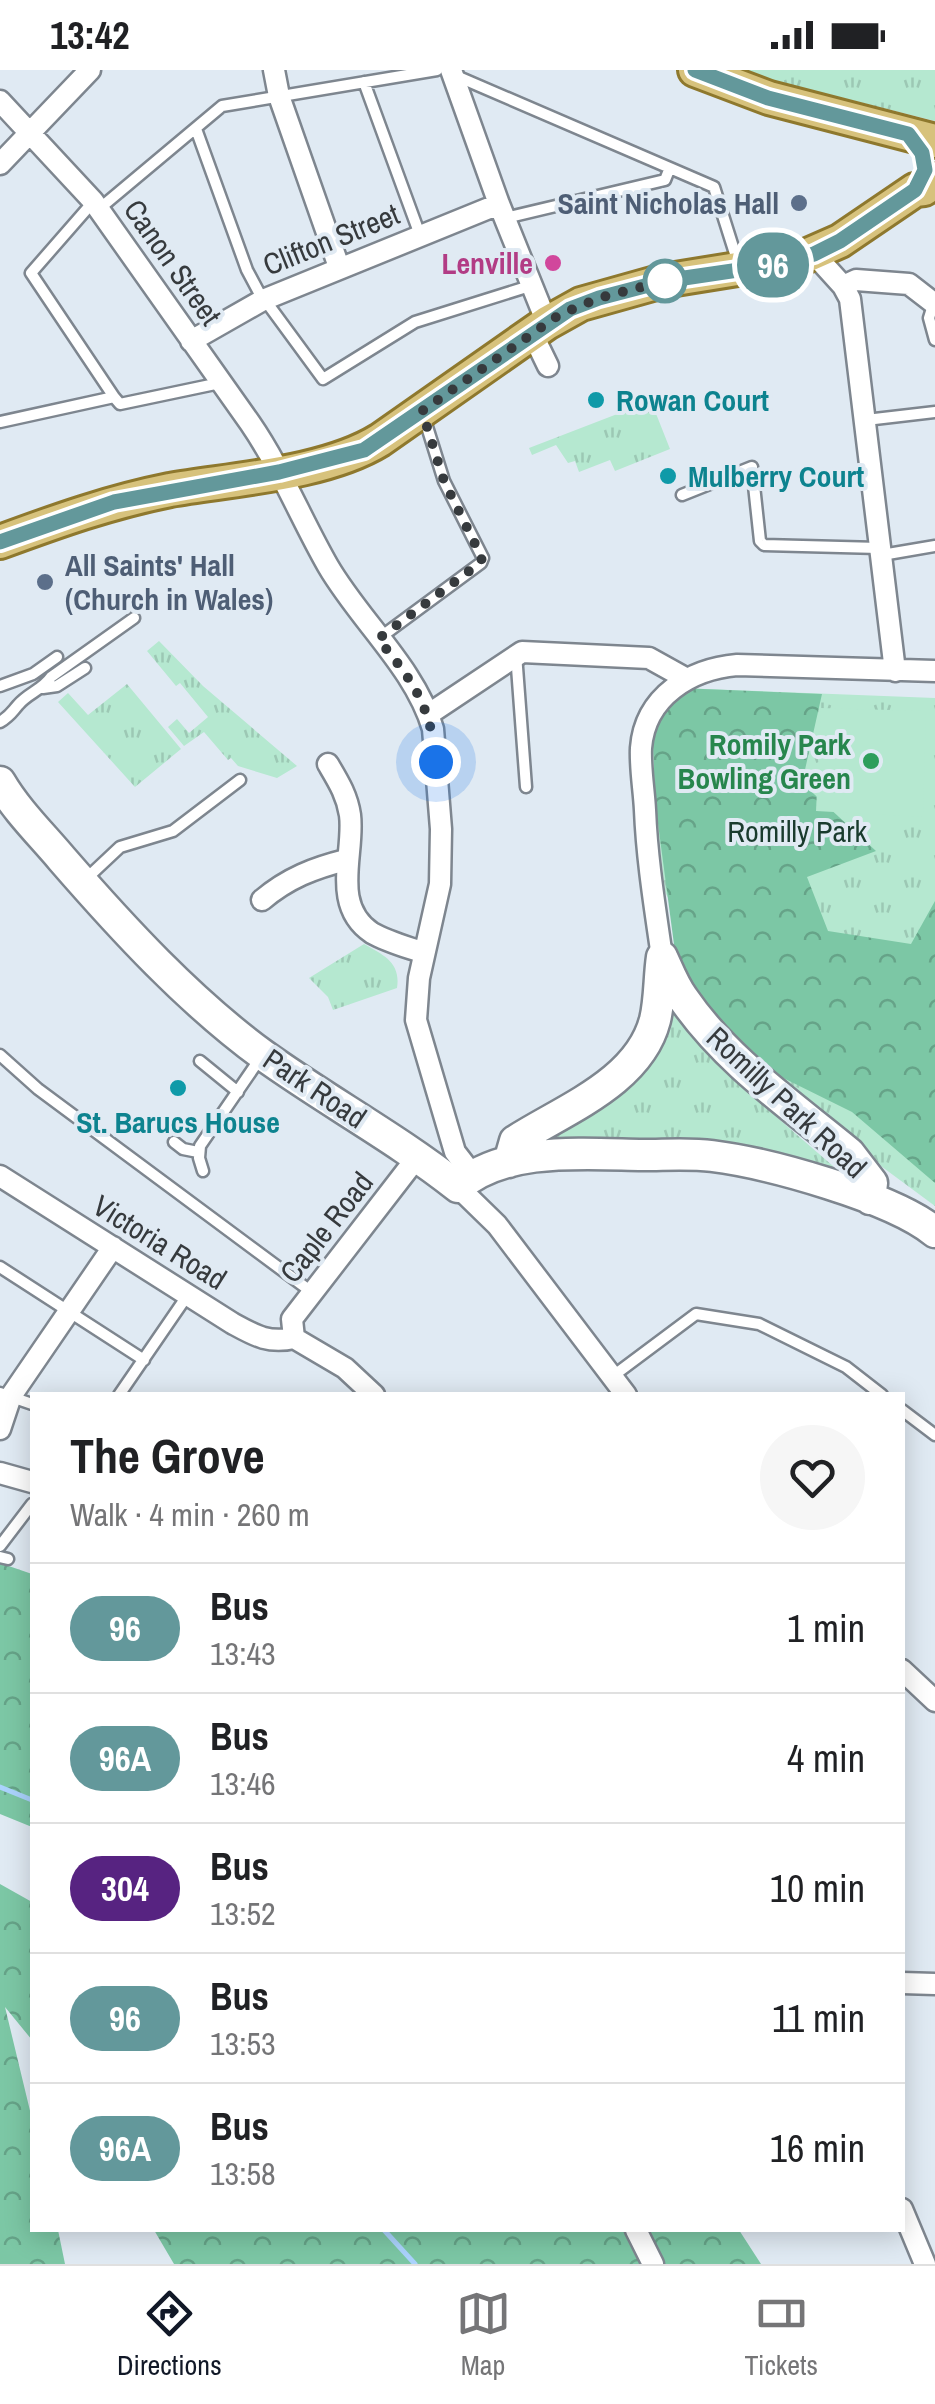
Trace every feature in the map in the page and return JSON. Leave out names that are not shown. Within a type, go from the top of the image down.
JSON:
[{"type":"main road","points":[[0,541],[114,502],[279,472],[364,450],[581,304],[619,292],[779,264],[814,254],[925,185],[921,137],[768,98],[695,70]]},
{"type":"street","points":[[0,164],[90,70]]},
{"type":"street","points":[[274,70],[279,96],[339,268]]},
{"type":"street","points":[[447,71],[533,286],[548,366]]},
{"type":"street","name":"Canon Street","points":[[0,100],[96,205],[274,458],[329,568],[404,673],[428,714]]},
{"type":"street","name":"Clifton Street","points":[[191,341],[264,299],[420,235],[502,211]]},
{"type":"street","points":[[814,254],[850,299],[895,671]]},
{"type":"street","points":[[843,286],[856,280],[908,284],[920,289],[934,303]]},
{"type":"street","points":[[465,1180],[416,1020],[416,996],[440,884],[441,830],[433,729],[428,714],[522,652],[648,658],[685,678],[710,667],[738,665],[935,672]]},
{"type":"street","name":"Romilly Park Road","points":[[509,1162],[515,1141],[618,1078],[638,1053],[654,1022],[662,956],[647,854],[641,745],[659,703],[685,678]]},
{"type":"street","points":[[328,764],[349,809],[348,890],[359,921],[382,938],[424,954]]},
{"type":"street","name":"Park Road","points":[[2,789],[82,882],[158,961],[263,1055],[418,1156],[465,1180],[624,1392]]},
{"type":"street","points":[[262,900],[311,868],[346,860]]},
{"type":"street","name":"Romilly Park Road","points":[[662,956],[681,996],[713,1036],[747,1070],[849,1152],[862,1167],[872,1183],[870,1198]]},
{"type":"street","name":"Romilly Park Road","points":[[465,1180],[509,1162],[579,1154],[710,1156],[785,1170],[870,1198],[935,1232]]},
{"type":"street","name":"Caple Road","points":[[294,1338],[292,1319],[418,1156]]},
{"type":"street","name":"Victoria Road","points":[[0,1176],[261,1339],[276,1342],[294,1338]]},
{"type":"street","points":[[0,1429],[6,1395],[113,1247]]},
{"type":"street","points":[[294,1338],[344,1368],[371,1392]]},
{"type":"street","points":[[0,1473],[30,1481]]},
{"type":"street","points":[[905,1673],[935,1701]]},
{"type":"street","points":[[905,1983],[935,1984]]},
{"type":"street","points":[[905,2216],[925,2264]]},
{"type":"street","points":[[637,2232],[652,2264]]},
{"type":"lane","points":[[220,383],[120,404],[30,273],[96,205],[222,106],[447,71],[714,187],[740,269]]},
{"type":"lane","points":[[364,82],[420,235]]},
{"type":"lane","points":[[196,129],[247,270],[323,379],[415,322],[533,286]]},
{"type":"lane","points":[[502,211],[664,180],[669,170]]},
{"type":"lane","points":[[934,303],[930,318],[935,340]]},
{"type":"lane","points":[[0,422],[114,397]]},
{"type":"lane","points":[[378,639],[482,558],[444,481],[422,411]]},
{"type":"lane","points":[[866,420],[935,412]]},
{"type":"lane","points":[[682,495],[752,466],[760,541],[764,545],[880,552],[935,546]]},
{"type":"lane","points":[[0,722],[13,715],[18,704],[51,677],[134,618]]},
{"type":"lane","points":[[516,654],[526,787]]},
{"type":"lane","points":[[0,686],[33,674],[57,657]]},
{"type":"lane","points":[[42,688],[57,686],[85,668]]},
{"type":"lane","points":[[82,882],[120,847],[174,831],[240,780]]},
{"type":"lane","points":[[0,1055],[38,1089],[312,1293]]},
{"type":"lane","points":[[203,1171],[198,1152],[263,1055]]},
{"type":"lane","points":[[200,1060],[238,1092]]},
{"type":"lane","points":[[174,1142],[198,1152]]},
{"type":"lane","points":[[0,1267],[144,1360]]},
{"type":"lane","points":[[122,1392],[188,1295]]},
{"type":"lane","points":[[613,1376],[696,1314],[759,1324],[846,1367],[878,1392]]},
{"type":"lane","points":[[6,1395],[30,1403]]},
{"type":"lane","points":[[905,1412],[935,1435]]},
{"type":"lane","points":[[0,1546],[30,1507]]},
{"type":"green space","points":[[745,70],[935,70],[935,121],[767,79]]},
{"type":"green space","points":[[651,401],[670,449],[615,471],[610,460],[579,472],[575,461],[568,463],[556,445],[532,455],[529,448]]},
{"type":"green space","points":[[159,641],[203,686],[297,766],[277,778],[238,766],[204,732],[184,746],[168,727],[177,719],[189,733],[208,717],[147,651]]},
{"type":"green space","points":[[127,684],[181,749],[135,787],[58,702],[68,693],[88,715]]},
{"type":"green space","name":"Romilly Park","points":[[679,688],[935,698],[935,1206],[843,1138],[755,1064],[665,892],[653,743]]},
{"type":"green space","name":"Romilly Park","points":[[679,688],[822,694],[802,783],[876,851],[807,877],[828,931],[911,944],[935,901],[935,1183],[852,1112],[755,1064],[712,1025],[677,967],[655,801],[653,743],[657,710]]},
{"type":"green space","name":"Romily Park Bowling Green","points":[[821,708],[926,711],[923,817],[816,811]]},
{"type":"green space","points":[[364,944],[394,966],[397,988],[333,1010],[328,997],[309,978]]},
{"type":"green space","points":[[670,1010],[676,1011],[750,1093],[833,1166],[831,1172],[538,1144]]},
{"type":"green space","points":[[0,1563],[30,1573],[30,1826],[0,1814]]},
{"type":"green space","points":[[0,1884],[30,1901],[30,2038],[5,2007],[30,2111],[30,2232],[58,2232],[65,2264],[0,2264]]},
{"type":"green space","points":[[155,2232],[740,2232],[761,2264],[174,2264]]},
{"type":"waterway","points":[[0,1787],[30,1799]]},
{"type":"waterway","points":[[386,2232],[415,2264]]},
{"type":"bus line","name":"96","points":[[0,542],[114,502],[279,472],[364,450],[570,309],[664,281],[779,264],[814,254],[915,190],[925,170],[922,153],[908,134],[768,98],[695,70]]},
{"type":"place","name":"Saint Nicholas Hall","points":[[799,203]]},
{"type":"place","name":"Lenville","points":[[553,263]]},
{"type":"place","name":"Rowan Court","points":[[596,400]]},
{"type":"place","name":"Mulberry Court","points":[[668,476]]},
{"type":"place","name":"All Saints' Hall (Church in Wales)","points":[[45,582]]},
{"type":"place","name":"Romily Park Bowling Green","points":[[871,761]]},
{"type":"place","name":"St. Barucs House","points":[[178,1088]]},
{"type":"route","points":[[436,762],[433,729],[421,699],[378,639],[482,558],[444,481],[422,411],[559,315],[599,298],[665,281]]}]
